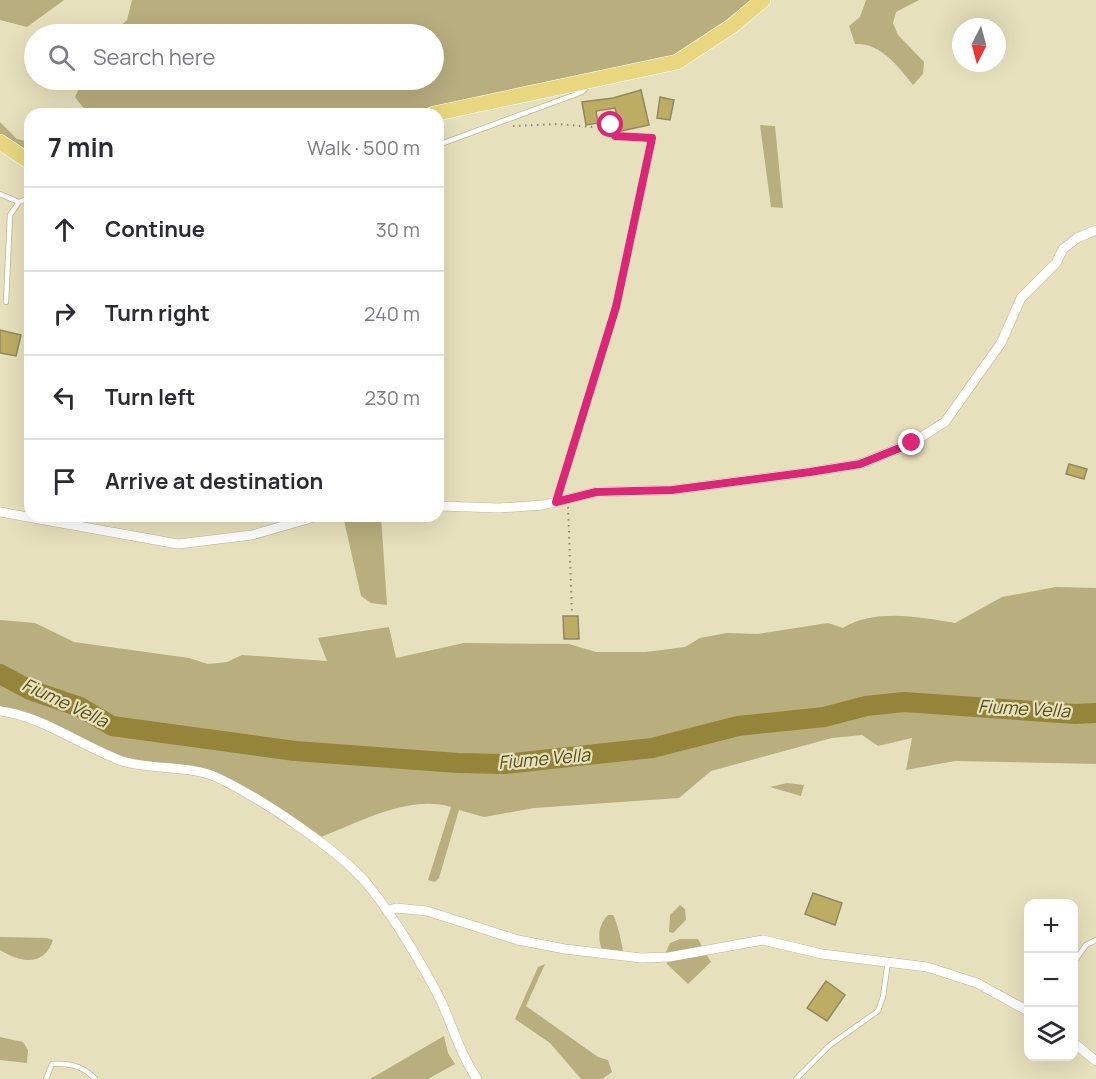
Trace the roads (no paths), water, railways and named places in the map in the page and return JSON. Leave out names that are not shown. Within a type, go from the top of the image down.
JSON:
[{"type":"main road","points":[[444,112],[677,62],[732,26],[763,0]]},
{"type":"main road","points":[[0,142],[24,158]]},
{"type":"street","points":[[444,506],[498,508],[556,502],[596,492],[672,490],[810,472],[860,464],[912,443],[945,422],[1000,343],[1021,298],[1056,263],[1064,249],[1077,238],[1096,230]]},
{"type":"street","points":[[0,512],[24,516]]},
{"type":"street","points":[[56,522],[178,544],[252,535],[297,522]]},
{"type":"street","points":[[0,711],[38,721],[63,735],[124,761],[214,776],[316,839],[367,883],[387,911],[440,1000],[464,1061],[477,1079]]},
{"type":"street","points":[[387,911],[396,908],[427,911],[518,940],[565,949],[641,958],[669,957],[762,940],[822,954],[927,967],[977,983],[1024,1008]]},
{"type":"street","points":[[1078,1046],[1096,1061]]},
{"type":"lane","points":[[444,143],[582,92],[594,80]]},
{"type":"lane","points":[[0,194],[19,202]]},
{"type":"lane","points":[[6,302],[10,215],[19,202],[24,200]]},
{"type":"lane","points":[[1078,956],[1086,945],[1096,940]]},
{"type":"lane","points":[[796,1079],[830,1045],[878,1011],[883,997],[888,961]]},
{"type":"lane","points":[[46,1079],[52,1064],[65,1063],[83,1069],[95,1079]]},
{"type":"waterway","name":"Fiume Vella","points":[[0,674],[30,690],[80,707],[112,726],[295,751],[458,763],[505,764],[652,748],[738,726],[824,717],[866,706],[904,702],[1075,714],[1096,713]]}]
